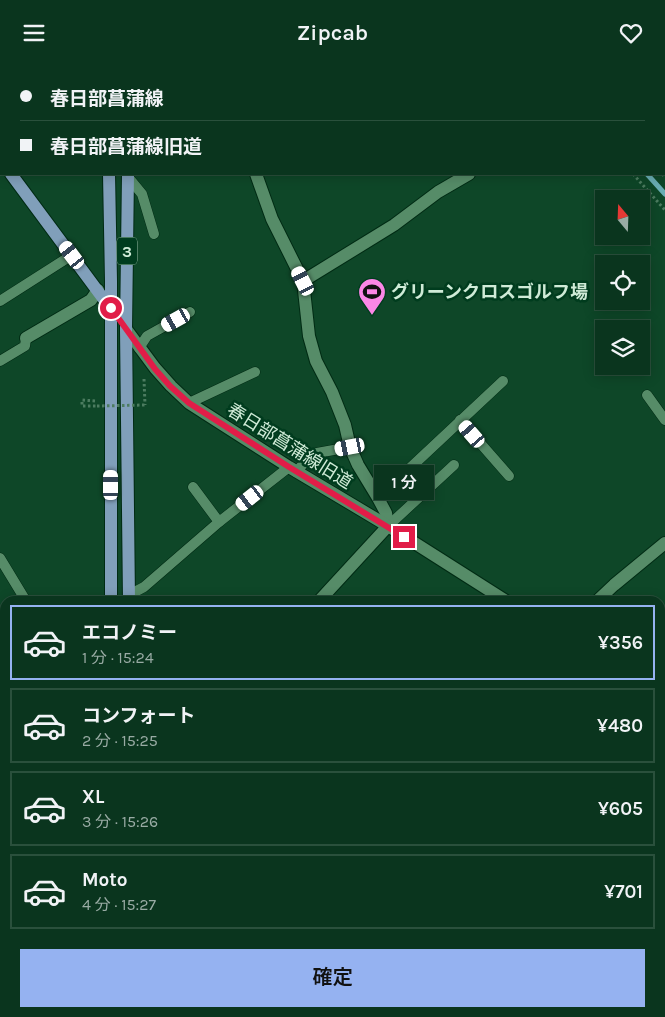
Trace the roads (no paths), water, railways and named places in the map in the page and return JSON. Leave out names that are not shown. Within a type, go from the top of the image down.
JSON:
[{"type":"main road","points":[[12,175],[126,329]]},
{"type":"main road","name":"3","points":[[109,175],[111,596]]},
{"type":"main road","name":"3","points":[[128,175],[126,329],[129,596]]},
{"type":"street","points":[[256,175],[272,219],[303,281],[309,336],[316,361],[332,392],[358,465],[386,513],[388,526],[324,596]]},
{"type":"street","points":[[303,281],[394,225],[438,192],[467,175]]},
{"type":"street","points":[[26,338],[91,300],[98,291]]},
{"type":"street","name":"春日部菖蒲線旧道","points":[[126,329],[155,369],[189,403],[498,596]]},
{"type":"street","points":[[602,596],[665,543]]},
{"type":"lane","points":[[128,175],[142,194],[154,234]]},
{"type":"lane","points":[[0,301],[72,255]]},
{"type":"lane","points":[[139,347],[147,336],[190,312]]},
{"type":"lane","points":[[0,361],[25,346],[26,338]]},
{"type":"lane","points":[[189,403],[254,372]]},
{"type":"lane","points":[[378,498],[503,381]]},
{"type":"lane","points":[[647,395],[665,420]]},
{"type":"lane","points":[[460,420],[508,475]]},
{"type":"lane","points":[[132,596],[219,522],[292,469],[317,453],[350,447]]},
{"type":"lane","points":[[388,526],[454,465]]},
{"type":"lane","points":[[193,487],[219,522]]},
{"type":"lane","points":[[0,558],[3,570],[22,596]]},
{"type":"waterway","points":[[648,175],[665,194]]},
{"type":"place","name":"グリーンクロスゴルフ場","points":[[372,316]]}]
